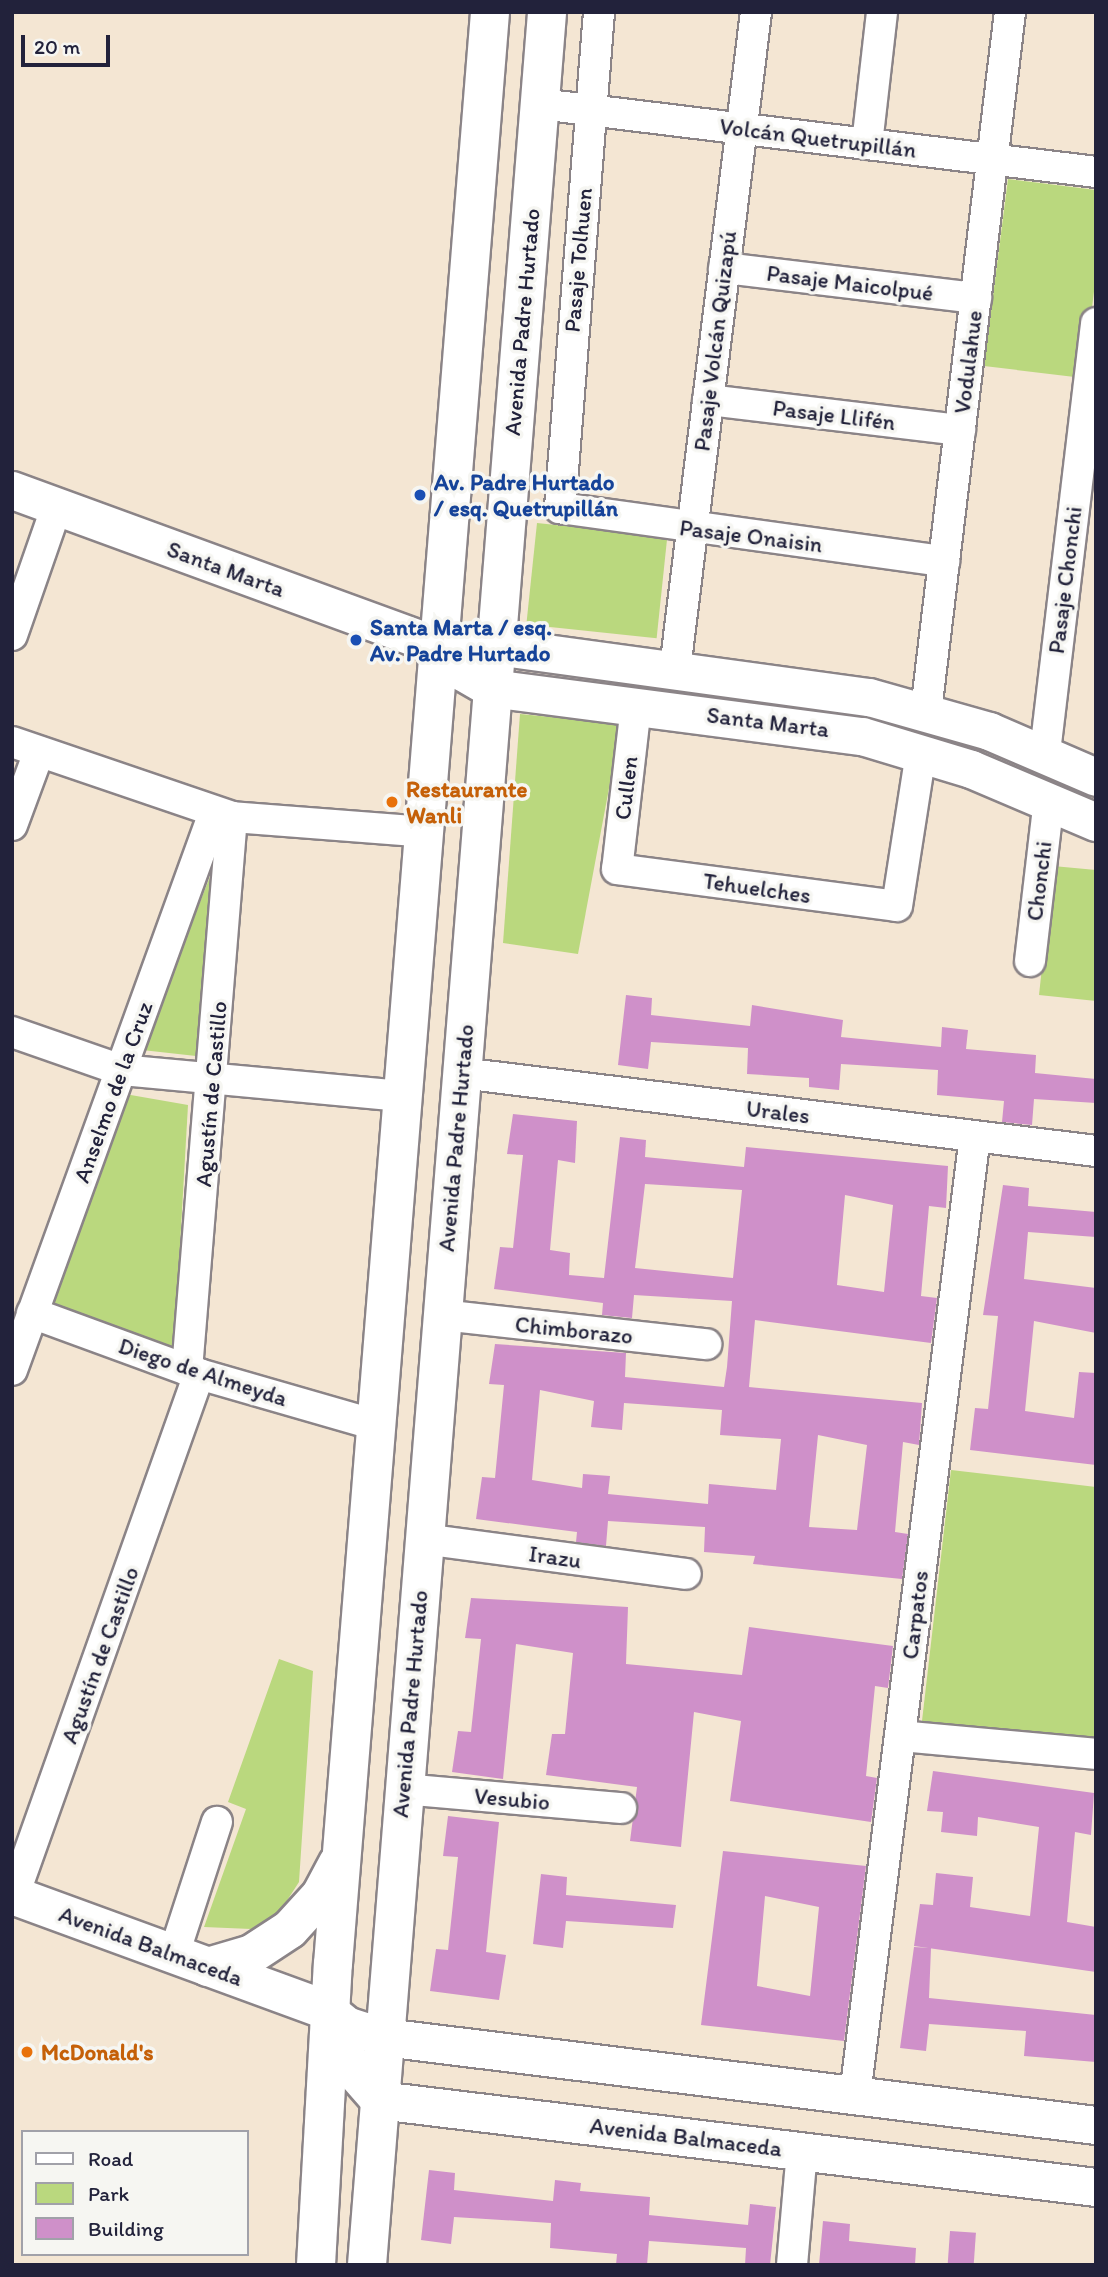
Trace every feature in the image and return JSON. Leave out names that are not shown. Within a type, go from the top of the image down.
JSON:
[{"type":"main road","points":[[316,2265],[329,2011],[490,12]]},
{"type":"main road","name":"Avenida Padre Hurtado","points":[[367,2265],[547,12]]},
{"type":"main road","points":[[191,1960],[251,1954],[290,1929],[321,1895],[342,1855]]},
{"type":"main road","name":"Avenida Balmaceda","points":[[13,1895],[329,2011]]},
{"type":"street","name":"Pasaje Tolhuen","points":[[560,508],[599,12]]},
{"type":"street","name":"Pasaje Volcán Quizapú","points":[[675,669],[756,12]]},
{"type":"street","points":[[867,144],[882,12]]},
{"type":"street","name":"Vodulahue","points":[[926,711],[1010,12]]},
{"type":"street","name":"Volcán Quetrupillán","points":[[540,104],[1096,172]]},
{"type":"street","name":"Pasaje Maicolpué","points":[[724,268],[976,298]]},
{"type":"street","name":"Pasaje Chonchi","points":[[1045,752],[1096,323]]},
{"type":"street","name":"Pasaje Llifén","points":[[708,400],[960,430]]},
{"type":"street","name":"Santa Marta","points":[[12,490],[440,647],[495,646],[821,689],[926,711],[1045,752],[1096,777]]},
{"type":"street","points":[[12,635],[57,506]]},
{"type":"street","name":"Pasaje Onaisin","points":[[560,508],[944,561]]},
{"type":"street","name":"Santa Marta","points":[[440,647],[461,671],[491,688],[831,730],[921,753],[1049,800],[1096,822]]},
{"type":"street","name":"Cullen","points":[[617,869],[636,706]]},
{"type":"street","points":[[12,825],[26,747],[223,815],[426,832]]},
{"type":"street","name":"Tehuelches","points":[[617,869],[897,906],[921,753]]},
{"type":"street","name":"Chonchi","points":[[1030,961],[1049,800]]},
{"type":"street","name":"Anselmo de la Cruz","points":[[12,1370],[121,1070],[223,815]]},
{"type":"street","name":"Agustín de Castillo","points":[[13,1895],[193,1372],[213,1080],[223,815]]},
{"type":"street","points":[[12,1032],[121,1070],[403,1096]]},
{"type":"street","name":"Urales","points":[[461,1073],[1096,1151]]},
{"type":"street","name":"Carpatos","points":[[855,2095],[975,1136]]},
{"type":"street","name":"Diego de Almeyda","points":[[32,1313],[193,1372],[376,1425]]},
{"type":"street","name":"Chimborazo","points":[[442,1315],[706,1344]]},
{"type":"street","name":"Irazu","points":[[424,1539],[687,1574]]},
{"type":"street","points":[[900,1736],[1096,1754]]},
{"type":"street","name":"Vesubio","points":[[403,1789],[621,1808]]},
{"type":"street","points":[[191,1960],[217,1822]]},
{"type":"street","points":[[329,2011],[342,2051],[380,2099]]},
{"type":"street","name":"Avenida Balmaceda","points":[[329,2011],[346,2025],[384,2037],[1096,2125]]},
{"type":"street","name":"Avenida Balmaceda","points":[[380,2099],[1096,2187]]},
{"type":"street","points":[[792,2265],[802,2151]]},
{"type":"green space","points":[[1008,179],[1096,190],[1096,276],[1083,378],[984,366]]},
{"type":"green space","points":[[537,523],[667,537],[657,638],[526,624]]},
{"type":"green space","points":[[520,714],[621,724],[578,954],[503,943]]},
{"type":"green space","points":[[1053,866],[1096,870],[1096,1001],[1039,995]]},
{"type":"green space","points":[[211,874],[196,1056],[142,1050]]},
{"type":"green space","points":[[125,1094],[188,1105],[174,1351],[44,1320]]},
{"type":"green space","points":[[951,1470],[1096,1487],[1096,1742],[922,1721]]},
{"type":"green space","points":[[279,1659],[313,1671],[299,1882],[277,1916],[251,1929],[204,1927],[246,1809],[228,1802]]},
{"type":"building","points":[[626,995],[652,998],[651,1015],[750,1026],[752,1005],[843,1020],[841,1037],[941,1047],[942,1027],[968,1030],[966,1049],[1036,1055],[1035,1073],[1096,1079],[1096,1103],[1034,1099],[1032,1125],[1002,1122],[1004,1101],[937,1095],[938,1070],[841,1064],[839,1090],[809,1087],[809,1078],[747,1074],[748,1048],[651,1042],[648,1069],[618,1065]]},
{"type":"building","points":[[513,1114],[577,1121],[575,1163],[558,1160],[550,1250],[570,1253],[569,1275],[604,1278],[620,1137],[646,1140],[645,1157],[744,1167],[746,1147],[948,1166],[946,1208],[929,1206],[921,1296],[937,1298],[931,1343],[755,1320],[749,1387],[922,1403],[919,1445],[903,1442],[895,1532],[908,1534],[902,1579],[753,1564],[755,1556],[704,1552],[705,1527],[608,1521],[606,1546],[576,1542],[577,1532],[476,1519],[482,1477],[495,1478],[504,1385],[489,1384],[495,1344],[626,1353],[625,1377],[724,1387],[727,1367],[732,1301],[634,1295],[632,1318],[602,1315],[603,1303],[494,1289],[500,1247],[513,1248],[523,1155],[507,1154]],"holes":[[[645,1184],[742,1190],[733,1278],[635,1268]],[[845,1195],[893,1205],[884,1292],[837,1285]],[[540,1390],[594,1401],[591,1427],[622,1430],[624,1403],[722,1410],[720,1435],[781,1439],[776,1490],[709,1484],[708,1504],[608,1494],[610,1476],[583,1474],[582,1488],[532,1480]],[[818,1435],[867,1445],[857,1530],[809,1527]]]},
{"type":"building","points":[[1003,1185],[1029,1188],[1028,1206],[1096,1212],[1096,1237],[1028,1232],[1024,1279],[1096,1288],[1096,1333],[1034,1321],[1025,1411],[1074,1418],[1079,1372],[1096,1373],[1096,1465],[970,1450],[975,1408],[988,1409],[998,1316],[983,1315]]},
{"type":"building","points":[[471,1598],[628,1607],[626,1664],[742,1675],[749,1627],[893,1646],[888,1688],[875,1686],[866,1776],[877,1778],[871,1822],[730,1801],[741,1721],[694,1712],[681,1847],[630,1841],[637,1787],[546,1775],[552,1734],[565,1734],[573,1653],[516,1644],[503,1779],[452,1772],[458,1731],[471,1732],[481,1639],[465,1638]]},
{"type":"building","points":[[933,1771],[1094,1793],[1091,1835],[1075,1832],[1067,1922],[1096,1927],[1096,1972],[914,1946],[920,1904],[933,1905],[936,1873],[973,1877],[970,1907],[1030,1916],[1039,1827],[978,1817],[977,1836],[941,1832],[943,1812],[927,1811]]},
{"type":"building","points":[[448,1816],[499,1822],[486,1952],[506,1955],[499,2000],[430,1991],[436,1949],[448,1950],[458,1857],[443,1856]]},
{"type":"building","points":[[723,1851],[866,1866],[844,2041],[701,2025]],"holes":[[[765,1896],[819,1907],[810,1996],[757,1986]]]},
{"type":"building","points":[[541,1874],[567,1877],[566,1895],[676,1905],[673,1928],[566,1921],[563,1948],[533,1944]]},
{"type":"building","points":[[914,1947],[931,1948],[929,1998],[1096,2015],[1096,2062],[1024,2056],[1026,2031],[929,2024],[926,2051],[900,2048]]},
{"type":"building","points":[[429,2170],[455,2173],[454,2190],[553,2201],[555,2180],[581,2183],[580,2191],[650,2197],[649,2215],[748,2225],[750,2204],[776,2207],[770,2265],[745,2265],[746,2248],[649,2241],[647,2265],[616,2265],[617,2254],[550,2248],[551,2223],[454,2217],[451,2244],[421,2240]]},
{"type":"building","points":[[823,2221],[850,2224],[849,2241],[916,2248],[915,2265],[819,2265]]},
{"type":"building","points":[[950,2231],[976,2233],[974,2265],[948,2265]]},
{"type":"place","name":"Av. Padre Hurtado / esq. Quetrupillán","points":[[420,495]]},
{"type":"place","name":"Santa Marta / esq. Av. Padre Hurtado","points":[[356,640]]},
{"type":"place","name":"Restaurante Wanli","points":[[392,802]]},
{"type":"place","name":"McDonald's","points":[[27,2052]]}]
